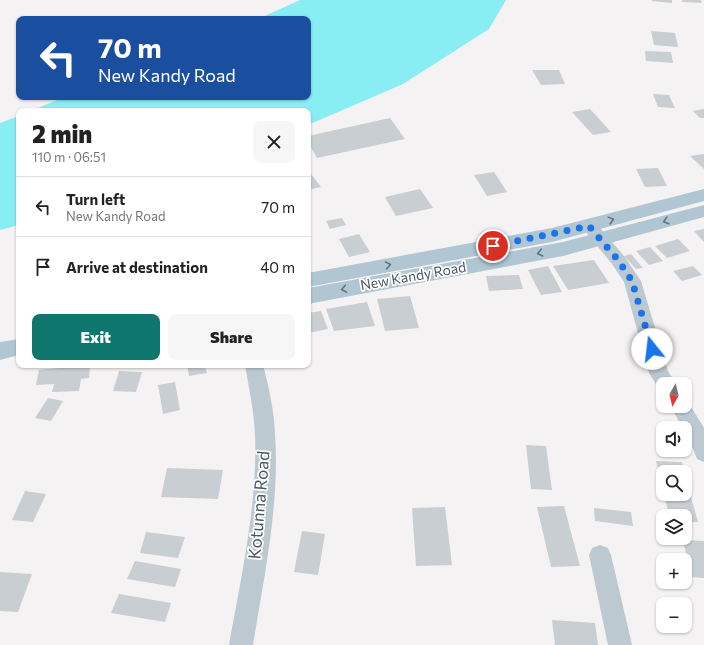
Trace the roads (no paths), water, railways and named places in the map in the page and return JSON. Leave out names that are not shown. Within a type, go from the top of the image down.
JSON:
[{"type":"main road","name":"New Kandy Road","points":[[311,295],[516,258],[595,233],[704,195]]},
{"type":"main road","name":"New Kandy Road","points":[[311,279],[506,244],[595,233],[704,211]]},
{"type":"main road","points":[[0,351],[16,348]]},
{"type":"street","points":[[595,233],[618,260],[632,281],[659,373],[662,377]]},
{"type":"street","name":"Kotunna Road","points":[[241,645],[257,541],[266,458],[263,417],[255,368]]},
{"type":"street","points":[[686,413],[699,427],[704,453]]},
{"type":"street","points":[[600,555],[620,645]]},
{"type":"water","points":[[300,0],[506,0],[489,29],[403,84],[311,124],[311,108],[38,108],[58,100],[311,100],[311,16],[265,16]]},
{"type":"water","points":[[16,117],[16,226],[0,230],[0,123]]}]
